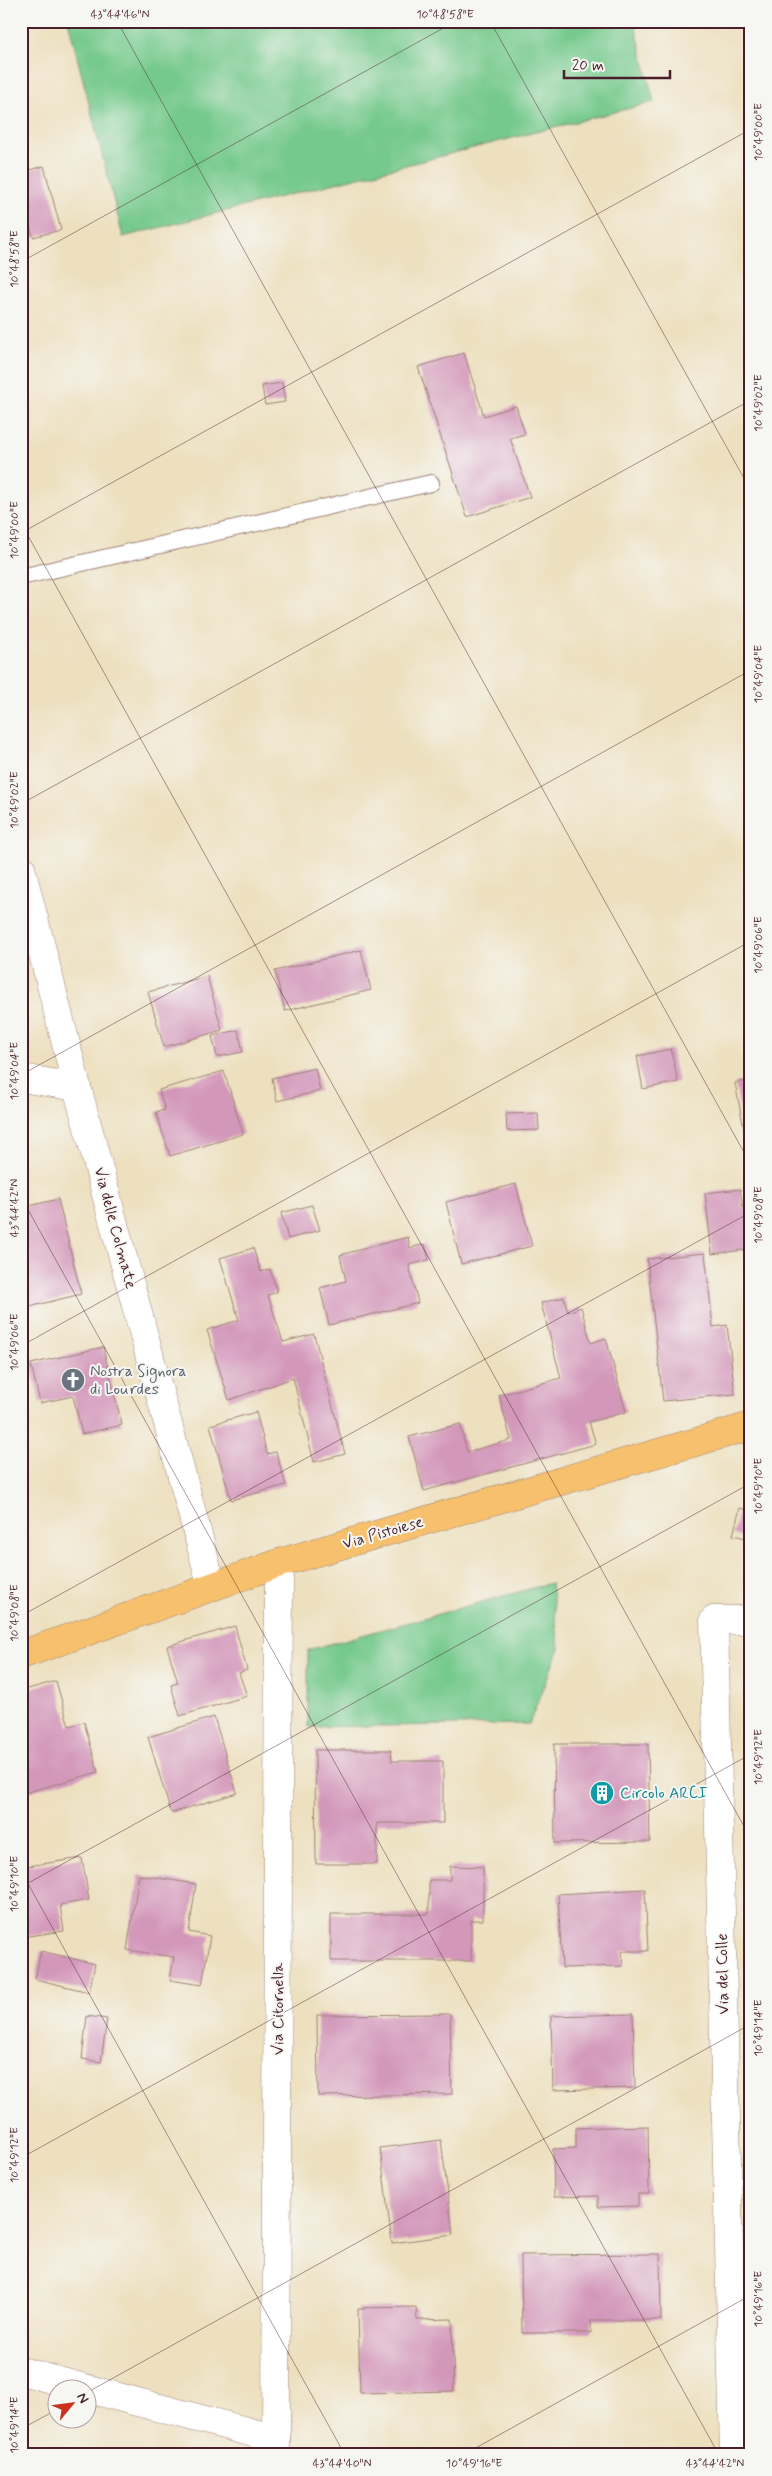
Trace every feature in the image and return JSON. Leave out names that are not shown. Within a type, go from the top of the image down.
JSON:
[{"type":"main road","name":"Via Pistoiese","points":[[21,1656],[279,1563],[751,1426]]},
{"type":"street","name":"Via delle Colmate","points":[[21,868],[77,1087],[212,1587]]},
{"type":"street","points":[[21,1078],[77,1087]]},
{"type":"street","name":"Via Citornella","points":[[276,2447],[279,1563]]},
{"type":"street","name":"Via del Colle","points":[[734,2455],[714,1620],[751,1620]]},
{"type":"street","points":[[21,2371],[276,2447]]},
{"type":"lane","points":[[21,578],[431,483]]},
{"type":"green space","points":[[68,21],[634,21],[654,102],[123,237]]},
{"type":"green space","points":[[551,1583],[559,1648],[529,1724],[308,1727],[308,1650]]},
{"type":"building","points":[[44,166],[61,230],[33,237],[21,194],[21,173]]},
{"type":"building","points":[[464,353],[484,416],[516,406],[525,434],[510,438],[530,497],[467,517],[418,367]]},
{"type":"building","points":[[282,383],[285,402],[265,405],[262,386]]},
{"type":"building","points":[[361,950],[371,990],[285,1011],[275,971]]},
{"type":"building","points":[[207,976],[222,1030],[164,1047],[148,992]]},
{"type":"building","points":[[238,1030],[243,1052],[217,1057],[212,1036]]},
{"type":"building","points":[[671,1049],[678,1082],[643,1089],[637,1056]]},
{"type":"building","points":[[315,1068],[320,1091],[277,1101],[272,1078]]},
{"type":"building","points":[[224,1071],[243,1134],[170,1156],[156,1112],[165,1110],[159,1090]]},
{"type":"building","points":[[751,1080],[751,1132],[745,1134],[735,1083]]},
{"type":"building","points":[[538,1113],[539,1130],[507,1131],[506,1114]]},
{"type":"building","points":[[516,1184],[532,1246],[461,1264],[446,1202]]},
{"type":"building","points":[[740,1189],[743,1208],[751,1207],[751,1273],[747,1273],[744,1250],[712,1254],[705,1193]]},
{"type":"building","points":[[58,1199],[81,1294],[21,1309],[21,1208]]},
{"type":"building","points":[[312,1205],[320,1230],[288,1239],[281,1213]]},
{"type":"building","points":[[408,1237],[410,1248],[425,1244],[429,1260],[409,1265],[418,1303],[329,1325],[320,1288],[346,1281],[340,1255]]},
{"type":"building","points":[[253,1248],[261,1272],[270,1269],[277,1292],[268,1295],[283,1342],[314,1334],[345,1454],[314,1462],[293,1378],[229,1400],[207,1330],[239,1320],[220,1258]]},
{"type":"building","points":[[705,1253],[713,1327],[727,1325],[735,1394],[663,1401],[647,1259]]},
{"type":"building","points":[[564,1297],[568,1312],[581,1307],[591,1343],[606,1338],[626,1412],[589,1422],[596,1444],[424,1491],[409,1437],[460,1424],[467,1452],[511,1440],[499,1395],[561,1378],[541,1303]]},
{"type":"building","name":"Nostra Signora di Lourdes","points":[[103,1347],[122,1425],[82,1434],[73,1396],[40,1403],[31,1364]]},
{"type":"building","points":[[256,1412],[267,1454],[276,1452],[286,1485],[231,1500],[210,1425]]},
{"type":"building","points":[[740,1508],[751,1511],[751,1539],[733,1535]]},
{"type":"building","points":[[235,1626],[247,1670],[239,1673],[247,1696],[180,1716],[171,1685],[178,1683],[167,1646]]},
{"type":"building","points":[[56,1681],[69,1726],[84,1722],[98,1772],[21,1794],[21,1691]]},
{"type":"building","points":[[214,1717],[237,1793],[171,1813],[148,1737]]},
{"type":"building","name":"Circolo ARCI","points":[[554,1744],[648,1744],[650,1842],[555,1843]]},
{"type":"building","points":[[315,1750],[391,1750],[392,1761],[443,1761],[443,1823],[377,1823],[377,1864],[316,1864]]},
{"type":"building","points":[[82,1858],[89,1900],[60,1905],[64,1931],[21,1937],[21,1867]]},
{"type":"building","points":[[450,1866],[483,1867],[483,1920],[471,1920],[471,1961],[331,1961],[331,1914],[429,1914],[429,1880],[450,1880]]},
{"type":"building","points":[[139,1875],[196,1884],[189,1932],[210,1936],[202,1985],[170,1980],[174,1957],[127,1950]]},
{"type":"building","points":[[645,1889],[648,1951],[622,1951],[623,1966],[562,1968],[558,1894]]},
{"type":"building","points":[[41,1951],[95,1964],[89,1992],[35,1979]]},
{"type":"building","points":[[450,2014],[452,2094],[318,2096],[317,2015]]},
{"type":"building","points":[[633,2014],[635,2088],[553,2090],[551,2016]]},
{"type":"building","points":[[87,2016],[107,2019],[101,2062],[82,2059]]},
{"type":"building","points":[[648,2126],[649,2194],[638,2194],[638,2206],[598,2207],[598,2196],[554,2197],[553,2149],[576,2148],[576,2128]]},
{"type":"building","points":[[441,2140],[453,2235],[392,2243],[380,2148]]},
{"type":"building","points":[[660,2254],[661,2320],[591,2320],[591,2333],[522,2333],[521,2255]]},
{"type":"building","points":[[416,2307],[417,2320],[452,2319],[454,2391],[360,2393],[358,2308]]},
{"type":"building","points":[[329,2449],[344,2454],[344,2455],[327,2455]]},
{"type":"place","name":"Nostra Signora di Lourdes","points":[[73,1380]]},
{"type":"place","name":"Circolo ARCI","points":[[602,1793]]}]
